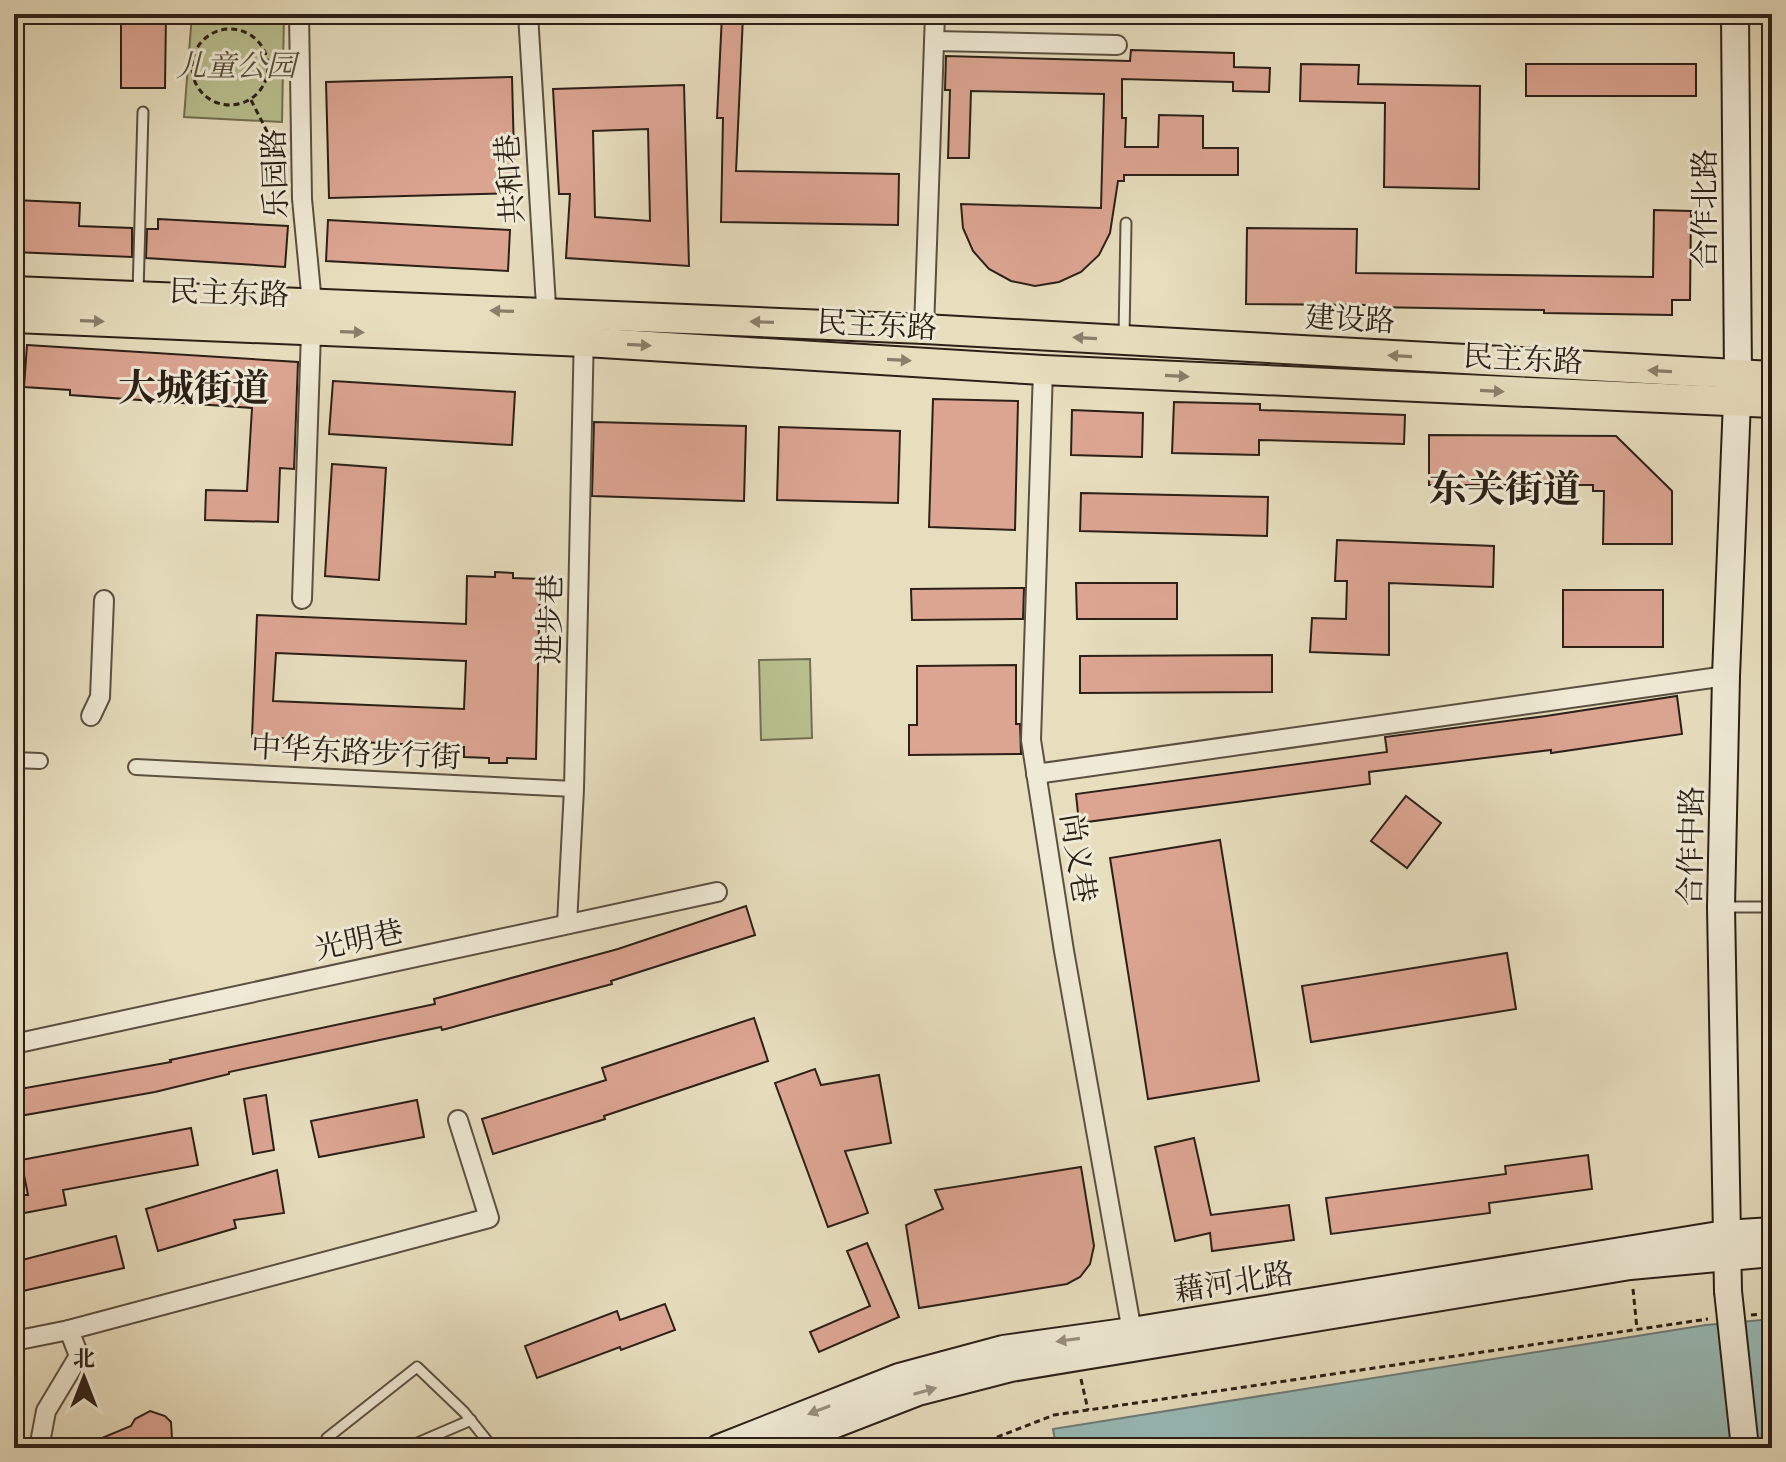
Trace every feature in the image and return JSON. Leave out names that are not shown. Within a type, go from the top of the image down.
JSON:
[{"type":"main road","name":"合作北路","points":[[1735,14],[1736,389]]},
{"type":"main road","name":"民主东路","points":[[15,309],[137,296],[312,317]]},
{"type":"main road","name":"民主东路","points":[[15,309],[584,328],[924,329]]},
{"type":"main road","name":"民主东路","points":[[584,328],[1043,370],[1736,389]]},
{"type":"main road","name":"建设路","points":[[924,329],[1124,341],[1736,389],[1772,403]]},
{"type":"main road","name":"建设路","points":[[1736,389],[1772,376]]},
{"type":"main road","name":"合作中路","points":[[1736,389],[1721,907],[1728,1291],[1745,1448]]},
{"type":"main road","name":"藉河北路","points":[[719,1448],[899,1377],[1003,1349],[1134,1340],[1630,1266],[1772,1231]]},
{"type":"main road","name":"藉河北路","points":[[774,1448],[918,1392],[1011,1368],[1076,1359],[1134,1340],[1727,1244],[1772,1253]]},
{"type":"street","name":"乐园路","points":[[299,14],[302,199],[312,317],[302,599]]},
{"type":"street","name":"共和巷","points":[[528,14],[547,327]]},
{"type":"street","points":[[924,329],[935,14]]},
{"type":"street","points":[[934,41],[1117,45]]},
{"type":"street","name":"进步巷","points":[[567,924],[574,789],[584,328]]},
{"type":"street","name":"尚义巷","points":[[1043,370],[1031,740],[1064,951],[1134,1340]]},
{"type":"street","points":[[91,716],[100,697],[104,600]]},
{"type":"street","points":[[1036,774],[1726,676]]},
{"type":"street","points":[[14,760],[40,761]]},
{"type":"street","name":"中华东路步行街","points":[[136,767],[574,789]]},
{"type":"street","name":"光明巷","points":[[14,1044],[717,892]]},
{"type":"street","points":[[14,1341],[69,1330],[489,1218],[458,1120]]},
{"type":"street","points":[[39,1448],[46,1411],[79,1356],[69,1330]]},
{"type":"lane","points":[[137,296],[143,112]]},
{"type":"lane","points":[[1124,341],[1126,223]]},
{"type":"lane","points":[[14,396],[15,309]]},
{"type":"lane","points":[[1721,907],[1772,907]]},
{"type":"lane","points":[[329,1448],[327,1438],[417,1367],[471,1420],[493,1448]]},
{"type":"lane","points":[[406,1448],[471,1420]]},
{"type":"path","points":[[224,29],[239,30],[253,36],[263,47],[268,61],[268,76],[262,90],[251,100],[237,106],[221,105],[208,99],[197,88],[192,74],[192,59],[198,45],[209,35],[224,29]]},
{"type":"path","points":[[251,100],[302,199]]},
{"type":"path","points":[[1630,1266],[1637,1329]]},
{"type":"path","points":[[1741,1316],[1772,1313]]},
{"type":"path","points":[[969,1448],[1054,1415],[1710,1319]]},
{"type":"path","points":[[1076,1359],[1088,1410]]},
{"type":"green space","name":"儿童公园","points":[[192,14],[284,14],[282,122],[184,117]]},
{"type":"green space","points":[[810,659],[812,738],[761,740],[759,660]]},
{"type":"water","points":[[1772,1319],[1772,1448],[1053,1448],[1056,1446],[1053,1429],[1706,1325]]},
{"type":"building","points":[[121,14],[166,14],[165,88],[121,88]]},
{"type":"building","points":[[722,15],[743,16],[736,171],[899,174],[898,225],[721,222],[723,118],[717,118]]},
{"type":"building","points":[[1131,50],[1234,53],[1234,67],[1270,68],[1269,92],[1233,91],[1233,82],[1122,79],[1125,147],[1158,147],[1159,115],[1203,116],[1203,148],[1238,148],[1238,175],[1124,175],[1124,181],[1118,181],[1110,233],[1099,255],[1081,272],[1059,282],[1035,286],[1011,281],[989,269],[973,251],[963,228],[961,204],[1101,208],[1104,94],[971,91],[969,158],[948,158],[950,90],[945,90],[946,56],[1130,61]]},
{"type":"building","points":[[1301,64],[1359,65],[1358,84],[1480,86],[1479,189],[1384,187],[1385,103],[1300,101]]},
{"type":"building","points":[[1526,64],[1696,64],[1696,96],[1526,96]]},
{"type":"building","points":[[512,77],[515,193],[329,198],[326,82]]},
{"type":"building","points":[[684,85],[689,266],[566,258],[570,194],[559,194],[553,89]],"holes":[[[648,129],[650,221],[595,217],[593,131]]]},
{"type":"building","points":[[14,200],[80,203],[79,226],[132,228],[132,257],[14,252]]},
{"type":"building","points":[[1654,210],[1691,211],[1690,300],[1672,300],[1672,315],[1246,304],[1247,228],[1357,229],[1356,273],[1653,277]]},
{"type":"building","points":[[158,219],[288,226],[285,267],[146,258],[147,229],[158,229]]},
{"type":"building","points":[[328,220],[510,230],[508,271],[326,261]]},
{"type":"building","points":[[27,345],[298,362],[294,469],[280,468],[278,522],[205,520],[206,490],[247,491],[252,408],[70,395],[70,390],[24,387]]},
{"type":"building","points":[[333,381],[515,392],[512,445],[329,434]]},
{"type":"building","points":[[933,399],[1018,401],[1015,530],[929,527]]},
{"type":"building","points":[[1174,402],[1260,404],[1260,410],[1405,415],[1404,444],[1259,440],[1259,455],[1172,453]]},
{"type":"building","points":[[1072,410],[1143,413],[1142,457],[1071,455]]},
{"type":"building","points":[[594,422],[746,426],[744,501],[592,496]]},
{"type":"building","points":[[779,427],[900,431],[898,503],[777,500]]},
{"type":"building","points":[[1429,435],[1616,436],[1672,491],[1672,544],[1603,544],[1604,491],[1593,491],[1593,485],[1429,485]]},
{"type":"building","points":[[332,464],[386,468],[379,580],[325,576]]},
{"type":"building","points":[[1081,493],[1268,497],[1267,536],[1080,531]]},
{"type":"building","points":[[1337,540],[1494,546],[1493,587],[1389,583],[1389,655],[1310,652],[1312,618],[1346,619],[1347,581],[1335,581]]},
{"type":"building","points":[[495,572],[513,573],[513,578],[540,579],[536,759],[507,758],[507,763],[489,763],[489,758],[464,757],[464,747],[252,737],[257,615],[466,624],[467,576],[495,577]],"holes":[[[276,653],[466,661],[464,709],[273,701]]]},
{"type":"building","points":[[1076,583],[1177,583],[1177,619],[1077,619]]},
{"type":"building","points":[[1024,588],[1023,619],[912,620],[911,589]]},
{"type":"building","points":[[1563,590],[1663,590],[1663,647],[1563,647]]},
{"type":"building","points":[[1272,655],[1272,692],[1080,693],[1080,656]]},
{"type":"building","points":[[1016,665],[1016,724],[1020,724],[1021,754],[909,755],[909,725],[917,725],[917,666]]},
{"type":"building","points":[[1677,696],[1682,734],[1551,753],[1551,750],[1369,772],[1370,784],[1079,823],[1076,794],[1387,752],[1385,737]]},
{"type":"building","points":[[1406,796],[1441,823],[1407,868],[1371,841]]},
{"type":"building","points":[[1220,840],[1259,1081],[1148,1099],[1110,858]]},
{"type":"building","points":[[746,906],[755,935],[611,981],[612,984],[442,1030],[441,1027],[229,1072],[155,1092],[14,1117],[14,1090],[171,1062],[435,1004],[434,999],[618,949]]},
{"type":"building","points":[[1507,953],[1516,1009],[1311,1042],[1302,986]]},
{"type":"building","points":[[754,1018],[768,1061],[604,1116],[605,1119],[493,1154],[482,1119],[606,1080],[602,1068]]},
{"type":"building","points":[[815,1069],[821,1085],[879,1075],[891,1143],[845,1151],[868,1213],[828,1227],[775,1083]]},
{"type":"building","points":[[266,1095],[274,1150],[253,1154],[244,1099]]},
{"type":"building","points":[[417,1100],[424,1137],[319,1157],[311,1121]]},
{"type":"building","points":[[191,1128],[198,1165],[63,1190],[66,1205],[14,1215],[14,1195],[28,1195],[21,1160]]},
{"type":"building","points":[[1194,1138],[1211,1215],[1289,1205],[1294,1240],[1212,1251],[1210,1233],[1175,1241],[1155,1147]]},
{"type":"building","points":[[1588,1155],[1592,1189],[1489,1203],[1490,1213],[1331,1234],[1326,1198],[1506,1174],[1505,1166]]},
{"type":"building","points":[[1081,1167],[1094,1246],[1090,1264],[1080,1277],[1067,1284],[919,1308],[906,1225],[943,1209],[935,1190]]},
{"type":"building","points":[[277,1170],[284,1213],[234,1220],[236,1228],[158,1251],[146,1209]]},
{"type":"building","points":[[116,1236],[124,1268],[14,1293],[14,1262]]},
{"type":"building","points":[[867,1243],[899,1317],[819,1352],[810,1332],[870,1306],[847,1251]]},
{"type":"building","points":[[665,1304],[675,1330],[537,1378],[525,1346],[617,1311],[620,1320]]},
{"type":"building","points":[[150,1411],[165,1416],[171,1422],[172,1439],[167,1448],[78,1448],[131,1426],[135,1419]]},
{"type":"district","name":"大城街道","points":[[194,388]]},
{"type":"district","name":"东关街道","points":[[1505,489]]}]
